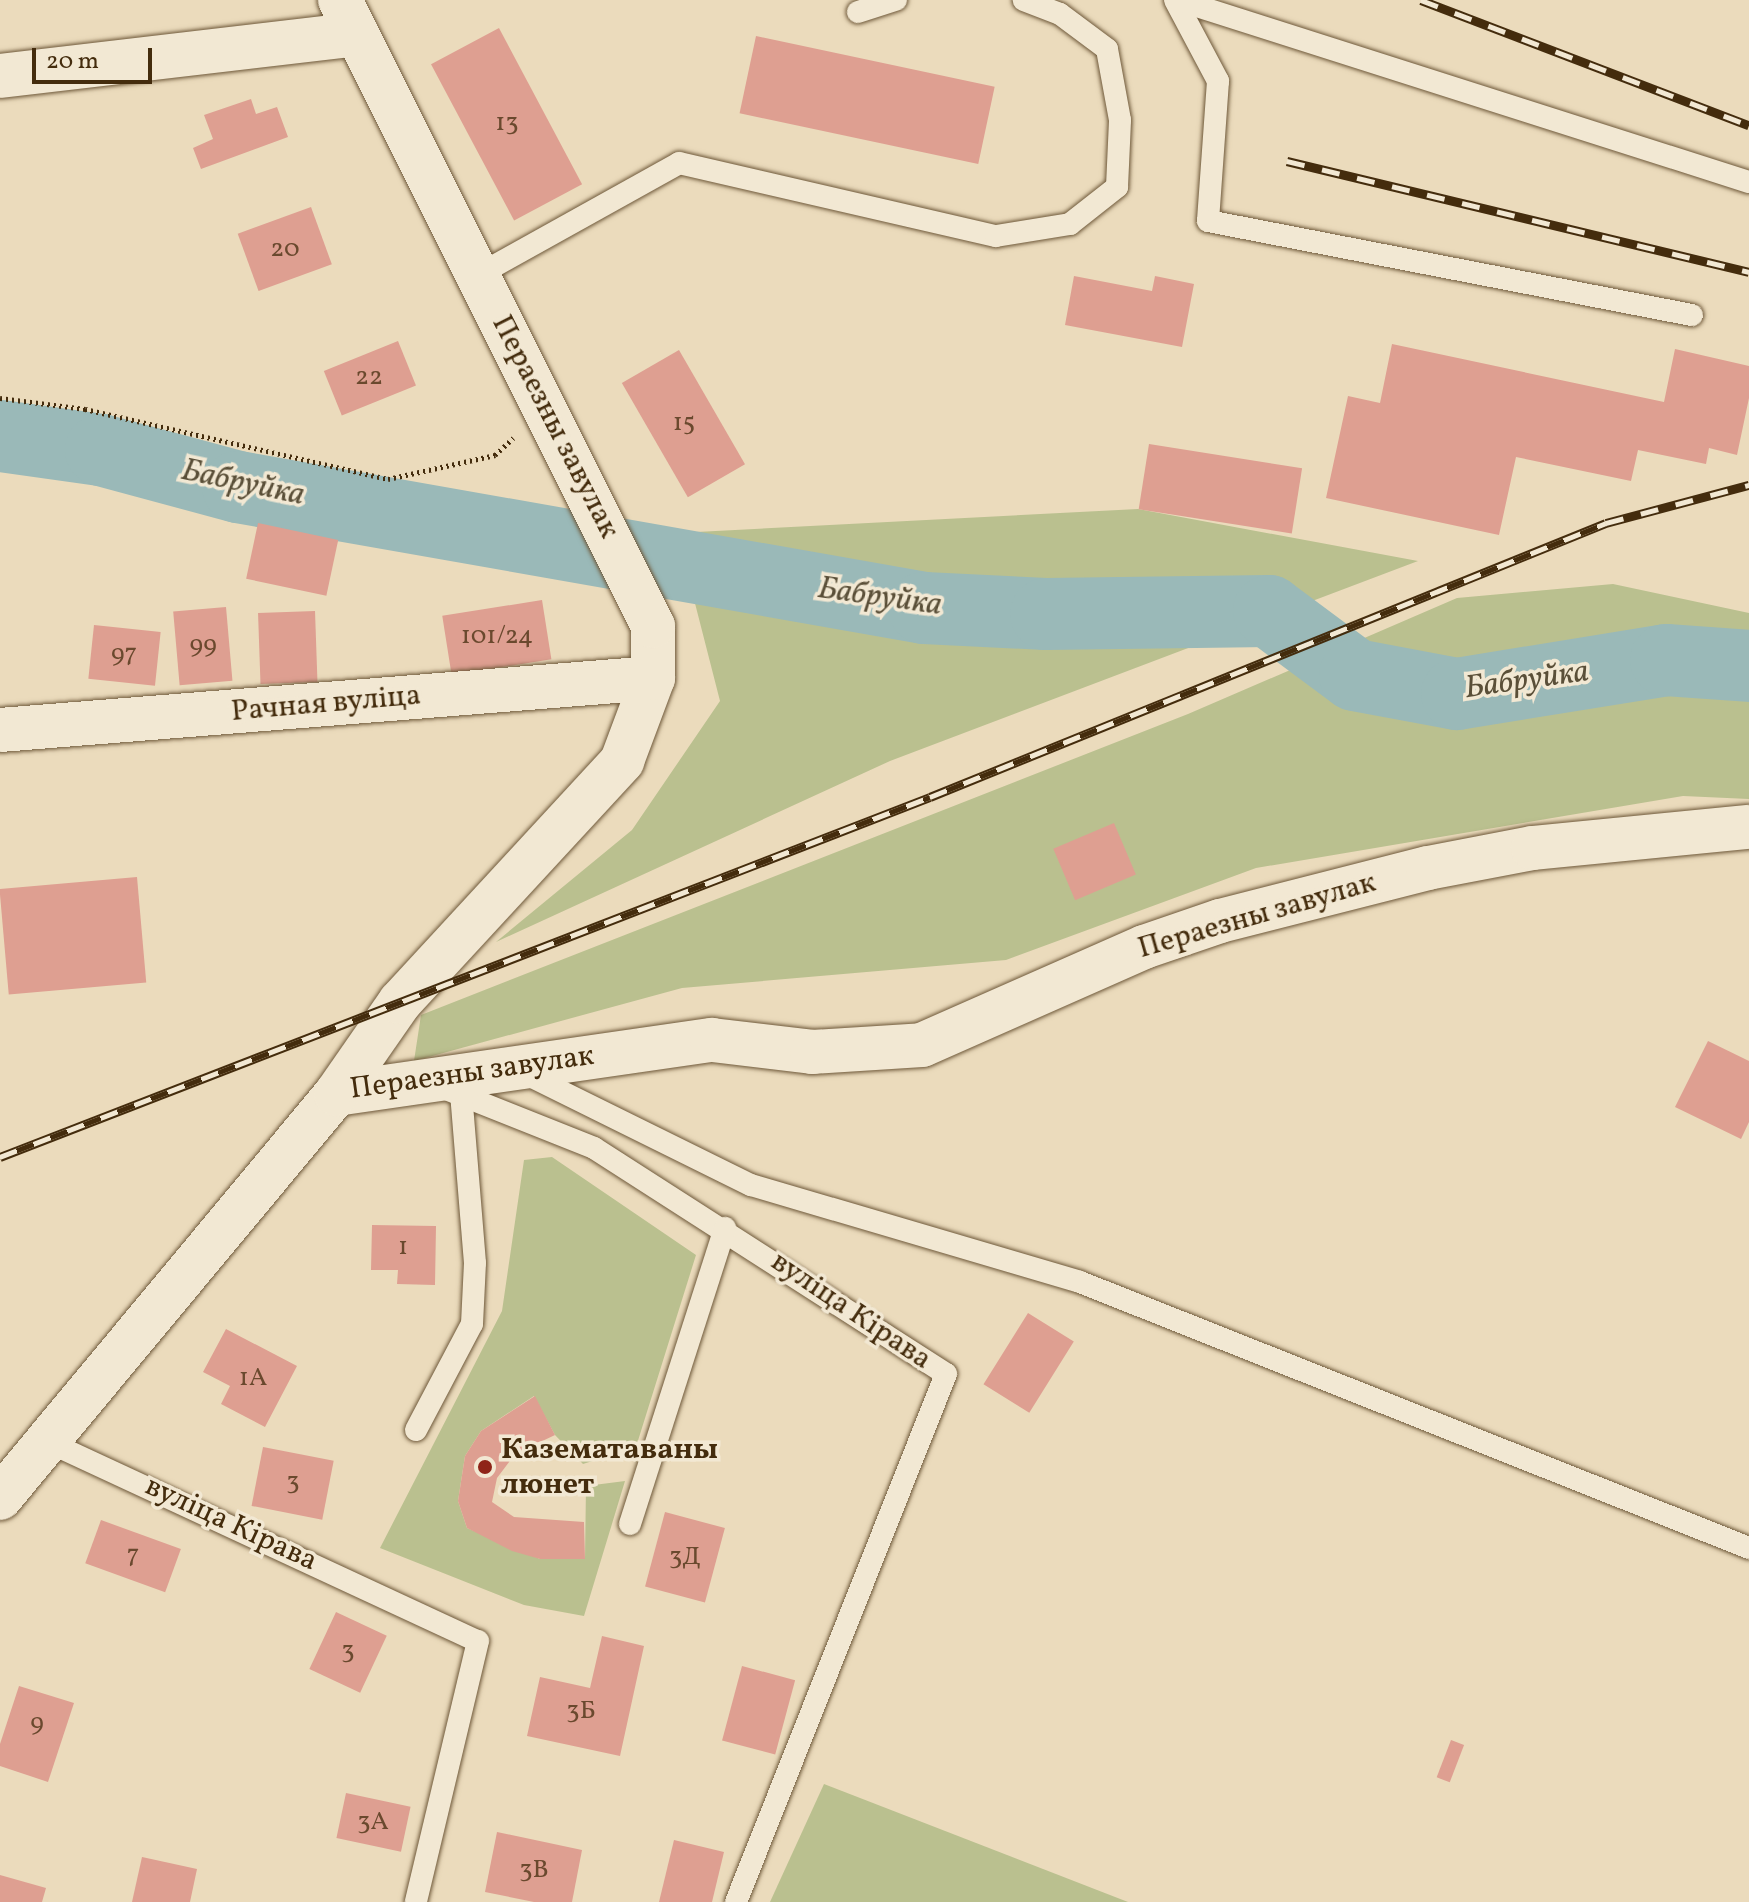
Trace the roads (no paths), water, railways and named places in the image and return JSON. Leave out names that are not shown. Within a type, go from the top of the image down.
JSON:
[{"type":"street","name":"Пераезны завулак","points":[[336,1094],[400,1002],[622,761],[653,678],[653,626],[349,17]]},
{"type":"street","points":[[0,76],[349,17]]},
{"type":"street","name":"Рачная вуліца","points":[[0,730],[653,678]]},
{"type":"street","name":"Пераезны завулак","points":[[336,1094],[441,1087],[512,1068],[712,1040],[812,1052],[922,1045],[1144,947],[1220,921],[1428,868],[1533,848],[1749,827]]},
{"type":"street","points":[[0,1498],[44,1440],[336,1094]]},
{"type":"street","points":[[0,1478],[44,1440]]},
{"type":"lane","points":[[858,12],[896,0]]},
{"type":"lane","points":[[478,275],[679,163],[996,236],[1070,224],[1117,187],[1120,120],[1107,49],[1060,14],[1024,0]]},
{"type":"lane","points":[[1176,0],[1749,182]]},
{"type":"lane","points":[[1176,0],[1218,81],[1208,221],[1692,315]]},
{"type":"lane","points":[[512,1068],[751,1185],[1080,1282],[1749,1548]]},
{"type":"lane","points":[[416,1430],[472,1324],[475,1263],[441,1087]]},
{"type":"lane","name":"вуліца Кірава","points":[[441,1087],[594,1148],[725,1228],[946,1374],[736,1902]]},
{"type":"lane","points":[[630,1524],[725,1228]]},
{"type":"lane","name":"вуліца Кірава","points":[[44,1440],[478,1641],[416,1902]]},
{"type":"waterway","name":"Бабруйка","points":[[0,436],[101,450],[238,487],[924,608],[1046,614],[1269,611],[1355,675],[1457,694],[1666,660],[1749,666]]},
{"type":"railway","points":[[1421,0],[1749,125]]},
{"type":"railway","points":[[1287,161],[1749,272]]},
{"type":"railway","points":[[0,1157],[930,797],[1606,523],[1749,485]]},
{"type":"place","name":"Казематаваны люнет","points":[[485,1467]]}]
